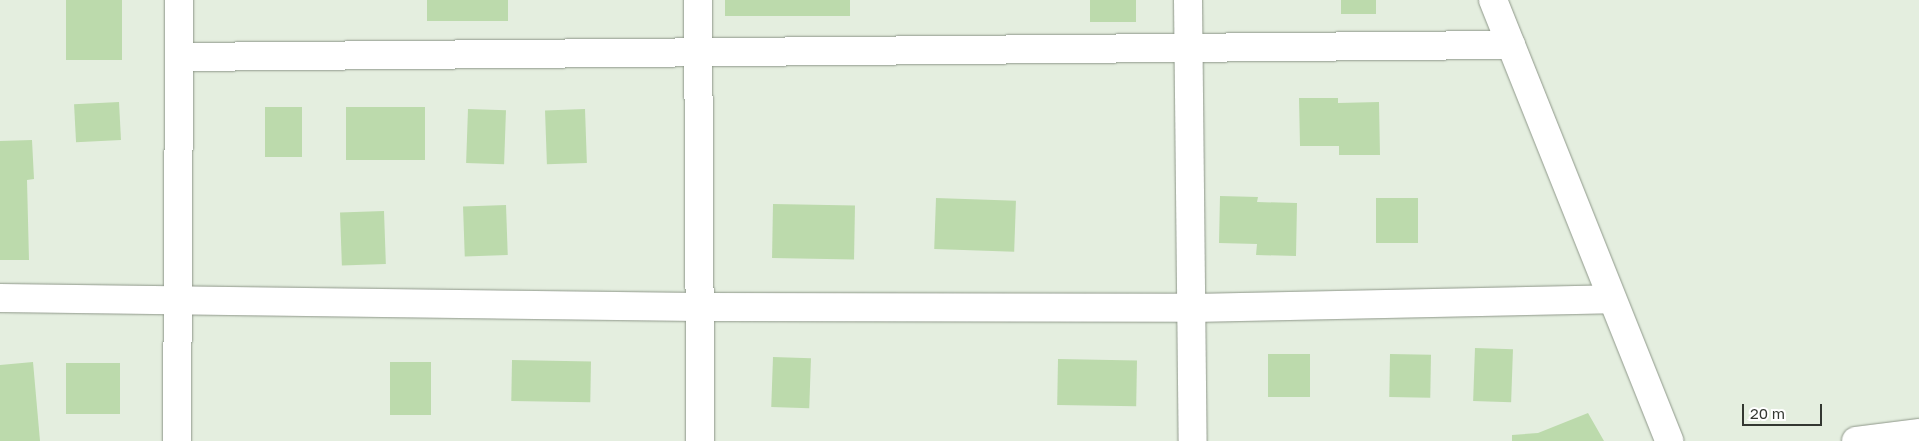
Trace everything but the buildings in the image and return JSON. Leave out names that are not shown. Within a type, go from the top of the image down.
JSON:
[{"type":"street","points":[[177,441],[179,0]]},
{"type":"street","points":[[698,0],[700,441]]},
{"type":"street","points":[[1188,0],[1193,308],[1193,441]]},
{"type":"street","points":[[1493,0],[1669,441]]},
{"type":"street","points":[[180,57],[1189,45],[1511,45]]},
{"type":"street","points":[[0,298],[698,307],[1193,308],[1612,299]]},
{"type":"street","points":[[1856,441],[1919,433]]}]
